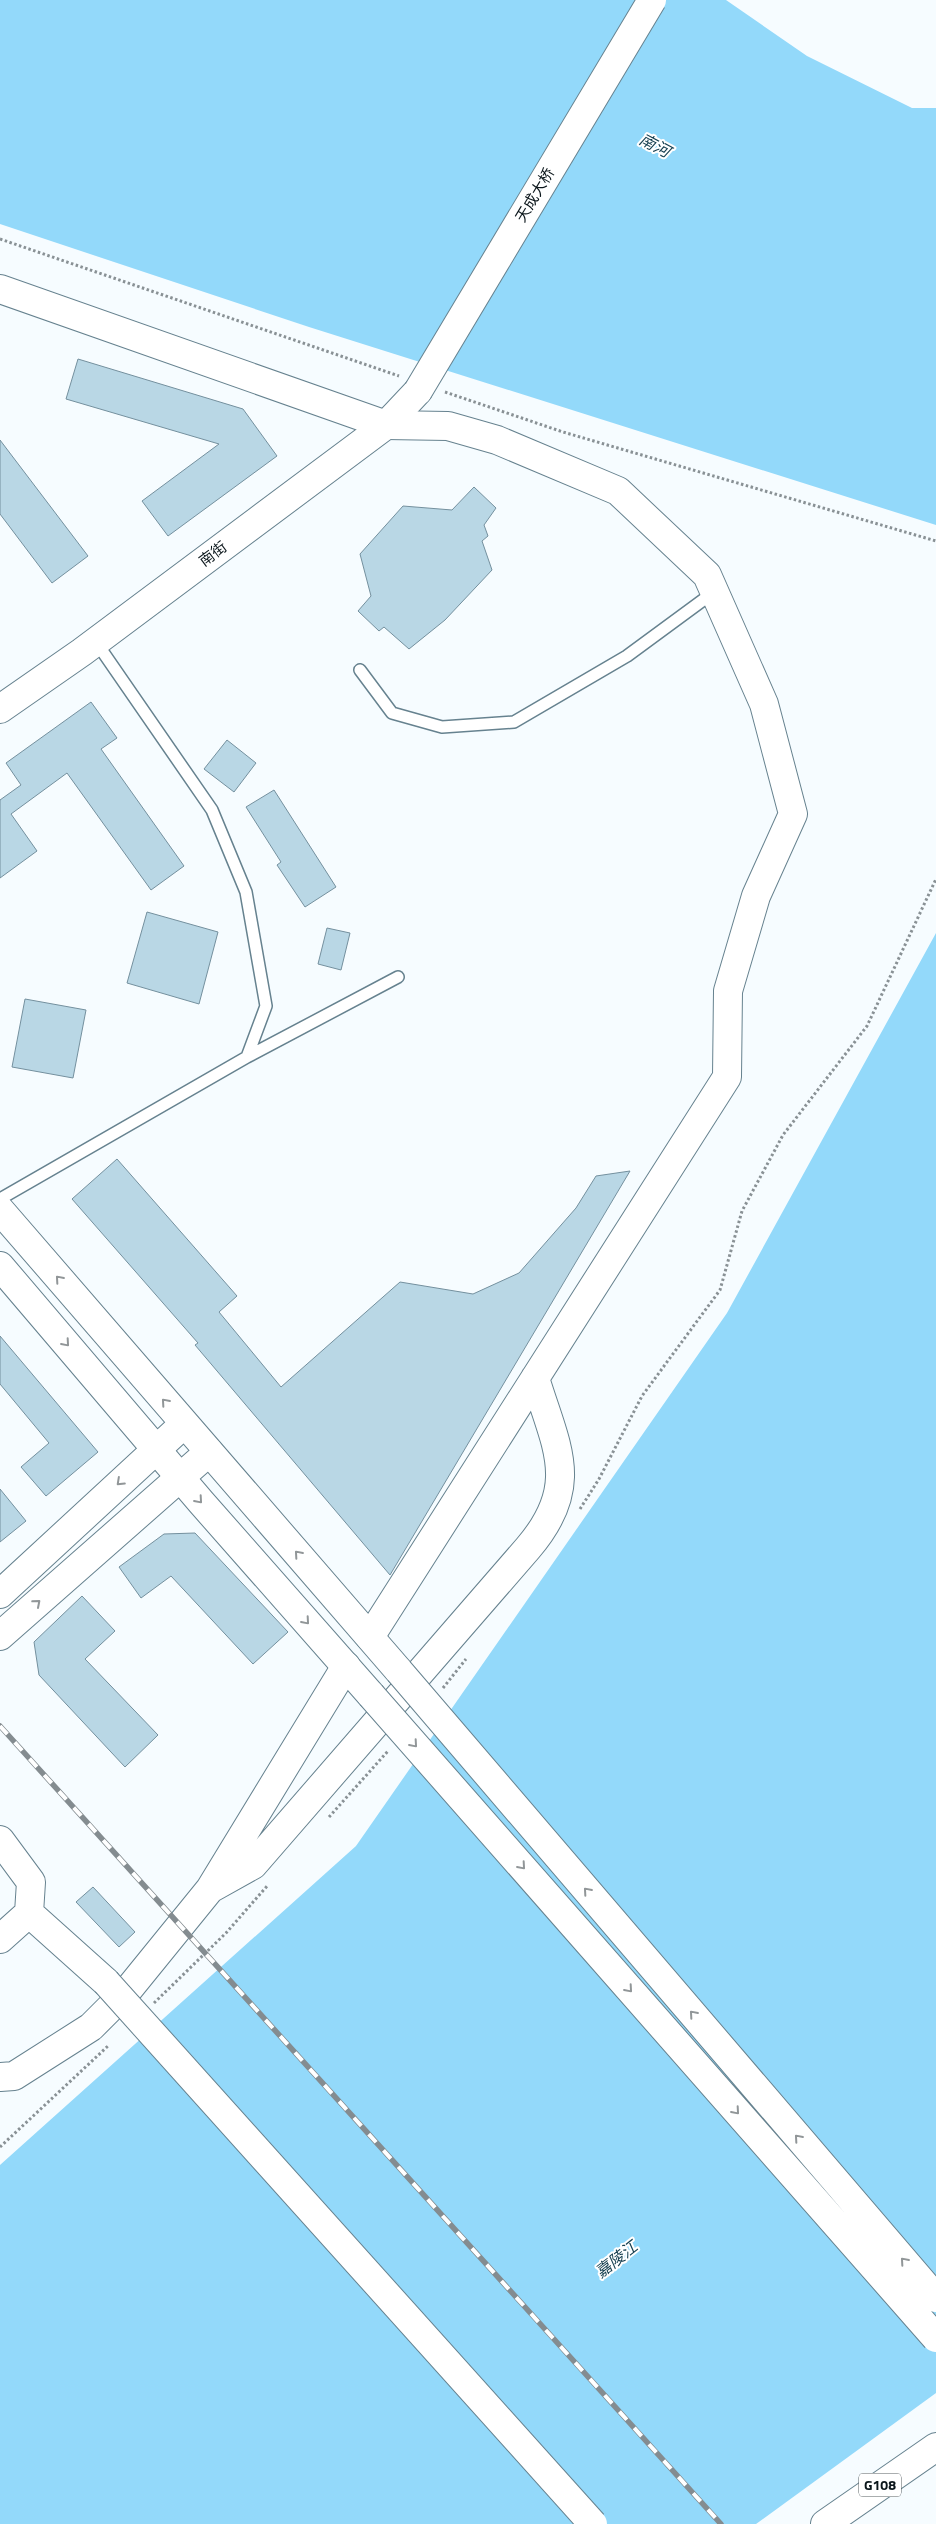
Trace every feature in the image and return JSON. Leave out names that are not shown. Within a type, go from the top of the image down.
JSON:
[{"type":"main road","name":"天成大桥","points":[[421,386],[652,0]]},
{"type":"main road","points":[[0,289],[386,425],[448,426],[497,440],[618,490],[707,575],[764,704],[793,814],[756,896],[728,991],[727,1077],[370,1637]]},
{"type":"main road","name":"南街","points":[[0,709],[96,642],[386,425],[421,386]]},
{"type":"main road","points":[[0,1210],[370,1637],[936,2298]]},
{"type":"main road","points":[[0,1266],[180,1477],[936,2338]]},
{"type":"main road","points":[[210,1889],[253,1865],[539,1535],[555,1504],[561,1469],[554,1434],[535,1378]]},
{"type":"main road","points":[[0,1594],[184,1424]]},
{"type":"main road","points":[[0,1636],[209,1452]]},
{"type":"main road","points":[[0,2077],[14,2076],[91,2027],[128,1990],[210,1889],[346,1666]]},
{"type":"main road","points":[[0,1840],[31,1882],[29,1913],[0,1939]]},
{"type":"main road","points":[[29,1913],[106,1982],[593,2524]]},
{"type":"main road","name":"G108","points":[[825,2524],[936,2447]]},
{"type":"lane","points":[[360,670],[392,713],[442,726],[514,722],[627,656],[714,592]]},
{"type":"lane","points":[[96,642],[212,810],[246,892],[266,1006],[248,1057]]},
{"type":"lane","points":[[0,1199],[248,1057],[398,977]]},
{"type":"path","points":[[0,239],[421,386],[563,432],[936,540]]},
{"type":"water","name":"南河","points":[[0,0],[726,0],[807,56],[912,108],[936,108],[936,525],[309,327],[0,224]]},
{"type":"water","name":"嘉陵江","points":[[936,933],[936,2393],[756,2524],[0,2524],[0,2165],[356,1846],[727,1313]]},
{"type":"building","points":[[78,359],[243,409],[277,456],[168,536],[142,501],[219,444],[66,399]]},
{"type":"building","points":[[0,440],[88,556],[52,583],[0,514]]},
{"type":"building","points":[[474,487],[496,508],[484,525],[488,536],[482,541],[492,570],[445,620],[409,649],[384,627],[379,631],[358,611],[371,596],[360,554],[403,506],[452,510]]},
{"type":"building","points":[[91,702],[117,738],[101,749],[184,866],[151,890],[67,773],[11,814],[37,851],[0,878],[0,800],[21,785],[6,763]]},
{"type":"building","points":[[227,740],[256,763],[234,792],[204,769]]},
{"type":"building","points":[[274,790],[336,887],[305,907],[277,865],[281,862],[246,807]]},
{"type":"building","points":[[147,912],[218,932],[199,1004],[127,983]]},
{"type":"building","points":[[327,928],[350,933],[341,970],[318,964]]},
{"type":"building","points":[[25,999],[86,1010],[73,1078],[12,1067]]},
{"type":"building","points":[[117,1159],[237,1296],[219,1312],[281,1387],[400,1282],[473,1294],[519,1273],[576,1208],[596,1176],[630,1171],[390,1575],[195,1345],[198,1343],[72,1199]]},
{"type":"building","points":[[0,1336],[98,1452],[46,1496],[21,1467],[49,1443],[0,1384]]},
{"type":"building","points":[[0,1489],[26,1521],[0,1542]]},
{"type":"building","points":[[195,1533],[288,1632],[253,1664],[171,1576],[141,1598],[119,1567],[164,1534]]},
{"type":"building","points":[[82,1596],[115,1631],[85,1659],[158,1735],[125,1767],[39,1675],[34,1642]]},
{"type":"building","points":[[93,1887],[135,1932],[119,1947],[76,1902]]},
{"type":"railway","points":[[0,1726],[721,2524]]}]
